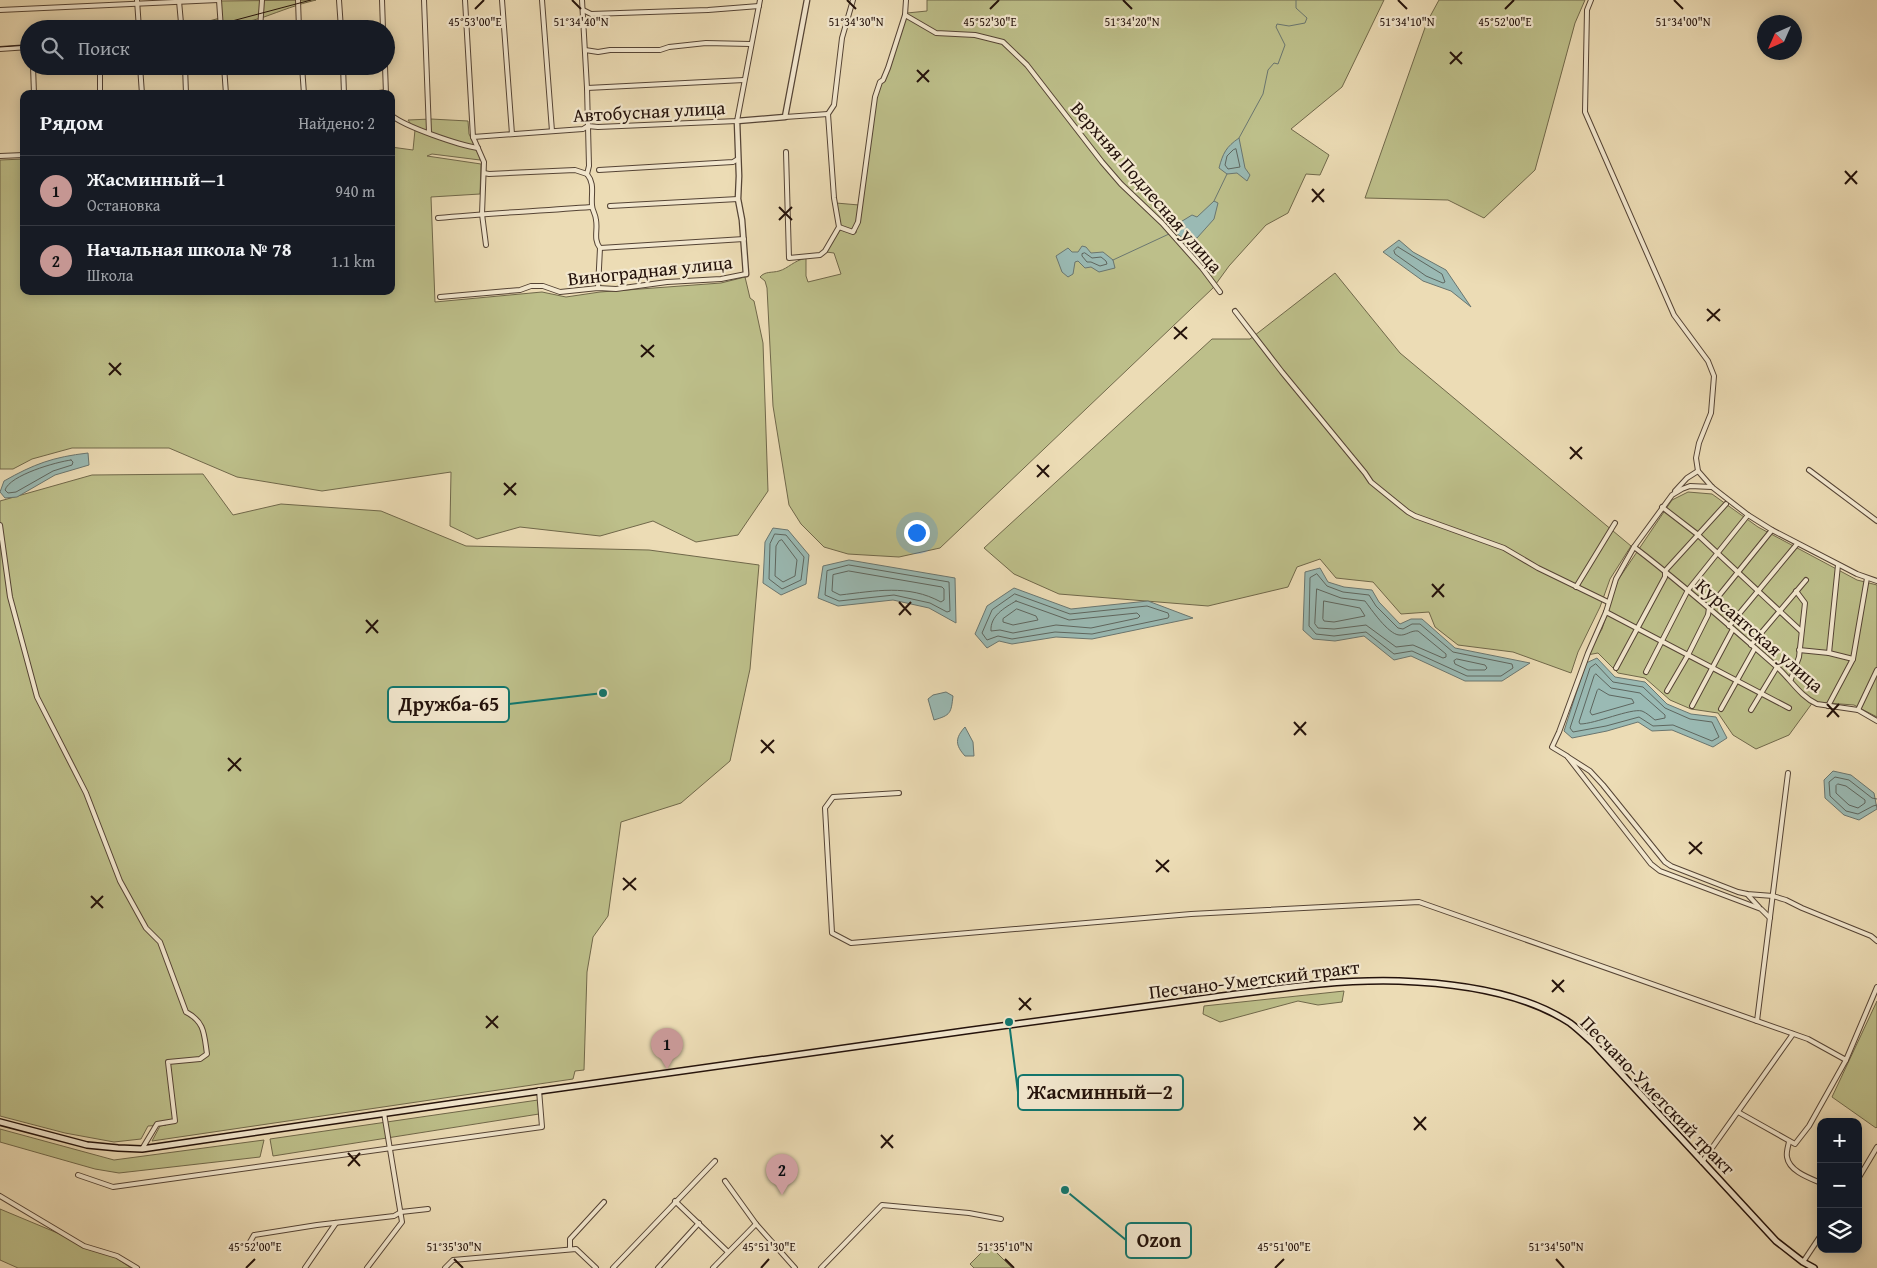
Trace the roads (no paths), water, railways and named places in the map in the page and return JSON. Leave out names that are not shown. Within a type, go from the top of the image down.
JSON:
[{"type":"main road","name":"Песчано-Уметский тракт","points":[[0,1122],[87,1145],[142,1149],[539,1090],[1068,1017],[1316,984],[1357,980],[1403,981],[1456,986],[1522,1000],[1547,1010],[1571,1024],[1593,1043],[1776,1241],[1814,1268]]},
{"type":"street","points":[[0,10],[137,2],[218,0],[220,20]]},
{"type":"street","points":[[261,20],[262,0]]},
{"type":"street","points":[[298,0],[299,20]]},
{"type":"street","points":[[339,0],[340,20]]},
{"type":"street","points":[[382,0],[383,20]]},
{"type":"street","points":[[424,0],[429,132]]},
{"type":"street","points":[[465,0],[473,137],[484,162],[482,214],[486,245]]},
{"type":"street","points":[[502,0],[512,134]]},
{"type":"street","points":[[542,0],[552,132]]},
{"type":"street","points":[[582,0],[587,88],[589,166],[587,174]]},
{"type":"street","points":[[746,274],[744,239],[738,199],[737,121],[750,44],[760,0]]},
{"type":"street","points":[[785,117],[807,0]]},
{"type":"street","points":[[786,152],[789,258],[820,254],[825,251],[839,227],[834,198],[828,114],[834,105],[842,38],[853,0]]},
{"type":"street","points":[[839,227],[853,232],[858,222],[875,97],[880,82],[884,80],[906,15],[906,0]]},
{"type":"street","points":[[1591,0],[1587,10],[1585,112],[1674,315],[1708,361],[1714,376],[1711,413],[1699,444],[1696,458],[1698,471],[1712,487],[1748,515],[1772,530],[1838,565],[1877,581]]},
{"type":"street","points":[[179,1],[181,20]]},
{"type":"street","points":[[137,2],[138,20]]},
{"type":"street","points":[[583,10],[591,14],[708,10],[759,6]]},
{"type":"street","name":"Верхняя Подлесная улица","points":[[906,15],[936,33],[975,35],[1003,42],[1027,65],[1121,184],[1162,223],[1202,268],[1220,292]]},
{"type":"street","points":[[585,50],[598,52],[660,50],[706,43],[750,44]]},
{"type":"street","points":[[0,49],[20,48]]},
{"type":"street","points":[[33,75],[34,90]]},
{"type":"street","points":[[100,75],[100,90]]},
{"type":"street","points":[[141,75],[142,90]]},
{"type":"street","points":[[185,75],[186,90]]},
{"type":"street","points":[[225,75],[226,90]]},
{"type":"street","points":[[303,75],[304,90]]},
{"type":"street","points":[[343,75],[344,90]]},
{"type":"street","points":[[385,75],[386,90]]},
{"type":"street","points":[[587,88],[744,80]]},
{"type":"street","name":"Автобусная улица","points":[[473,137],[552,132],[583,129],[588,126],[598,128],[828,114]]},
{"type":"street","points":[[395,117],[402,122],[464,146],[478,148]]},
{"type":"street","points":[[0,156],[20,155]]},
{"type":"street","points":[[599,170],[732,162],[738,159]]},
{"type":"street","points":[[484,173],[574,170],[587,174],[591,179],[594,190],[591,207],[597,222],[596,243],[600,248],[598,288]]},
{"type":"street","points":[[610,206],[738,199]]},
{"type":"street","points":[[438,218],[591,207]]},
{"type":"street","points":[[600,248],[744,239]]},
{"type":"street","name":"Виноградная улица","points":[[440,297],[472,295],[486,291],[520,290],[532,286],[543,286],[560,292],[584,291],[598,288],[616,289],[673,281],[721,279],[746,274]]},
{"type":"street","points":[[1235,311],[1282,372],[1365,472],[1371,482],[1414,516],[1504,548],[1608,602]]},
{"type":"street","points":[[1809,470],[1877,521]]},
{"type":"street","points":[[1698,471],[1687,478],[1662,507],[1634,547],[1616,579],[1606,612],[1588,653],[1560,732],[1552,747],[1590,771],[1665,862],[1671,866],[1747,894],[1773,896],[1863,932],[1872,936],[1877,941]]},
{"type":"street","points":[[1672,495],[1690,486],[1712,487]]},
{"type":"street","points":[[1616,668],[1665,577],[1666,571],[1697,534],[1726,504]]},
{"type":"street","points":[[1662,507],[1697,534],[1801,631]]},
{"type":"street","points":[[1646,672],[1688,590],[1748,515]]},
{"type":"street","points":[[1576,587],[1615,523]]},
{"type":"street","points":[[0,525],[10,597],[36,697],[86,793],[120,881],[146,928],[160,942],[186,1012],[196,1017],[203,1026],[207,1054],[200,1058],[168,1062],[175,1120],[157,1124],[142,1149]]},
{"type":"street","points":[[1667,691],[1688,655],[1708,615],[1709,608],[1772,530]]},
{"type":"street","points":[[1729,626],[1797,544]]},
{"type":"street","name":"Курсантская улица","points":[[1634,547],[1666,571],[1791,679],[1811,702],[1858,710],[1877,721]]},
{"type":"street","points":[[1829,653],[1838,565]]},
{"type":"street","points":[[1828,706],[1853,659],[1867,578]]},
{"type":"street","points":[[1751,645],[1806,580]]},
{"type":"street","points":[[1791,679],[1799,657],[1805,603],[1796,591]]},
{"type":"street","points":[[1606,612],[1790,708]]},
{"type":"street","points":[[1692,706],[1733,630]]},
{"type":"street","points":[[1721,709],[1755,648]]},
{"type":"street","points":[[1799,650],[1829,653],[1853,659]]},
{"type":"street","points":[[1751,710],[1777,667]]},
{"type":"street","points":[[1858,710],[1877,670]]},
{"type":"street","points":[[1567,756],[1651,864],[1660,871],[1761,909]]},
{"type":"street","points":[[1757,1021],[1788,773]]},
{"type":"street","points":[[899,793],[833,797],[825,808],[832,933],[851,943],[1190,914],[1420,902],[1808,1039],[1846,1060]]},
{"type":"street","points":[[1747,894],[1770,918]]},
{"type":"street","points":[[1738,1112],[1794,1144],[1809,1126],[1846,1060],[1877,987]]},
{"type":"street","points":[[1702,1162],[1793,1034]]},
{"type":"street","points":[[78,1175],[113,1187],[542,1127],[539,1090]]},
{"type":"street","points":[[367,1268],[402,1222],[384,1113]]},
{"type":"street","points":[[1789,1142],[1786,1156],[1790,1165],[1817,1181]]},
{"type":"street","points":[[1862,1173],[1877,1147]]},
{"type":"street","points":[[613,1268],[715,1161]]},
{"type":"street","points":[[725,1181],[756,1224],[795,1268]]},
{"type":"street","points":[[0,1196],[84,1246],[117,1256],[137,1268]]},
{"type":"street","points":[[675,1201],[728,1252]]},
{"type":"street","points":[[570,1249],[570,1239],[604,1202]]},
{"type":"street","points":[[821,1268],[882,1205],[969,1213],[1001,1219]]},
{"type":"street","points":[[250,1242],[254,1235],[394,1216],[400,1212],[428,1209]]},
{"type":"street","points":[[305,1268],[336,1223]]},
{"type":"street","points":[[658,1268],[699,1223]]},
{"type":"street","points":[[713,1268],[756,1224]]},
{"type":"street","points":[[1803,1262],[1817,1241]]},
{"type":"street","points":[[445,1268],[453,1260],[576,1249],[596,1268]]},
{"type":"water","points":[[1239,138],[1245,168],[1250,175],[1247,181],[1237,173],[1227,174],[1219,168],[1226,151]]},
{"type":"water","points":[[1214,201],[1218,203],[1214,219],[1197,238],[1183,238],[1174,232],[1174,226],[1192,215],[1197,217]]},
{"type":"water","points":[[1399,240],[1413,252],[1446,270],[1471,307],[1451,291],[1423,281],[1383,252]]},
{"type":"water","points":[[1082,246],[1086,247],[1091,253],[1103,252],[1113,260],[1115,268],[1099,272],[1091,267],[1085,268],[1078,261],[1075,262],[1073,274],[1068,277],[1062,272],[1056,256],[1068,248],[1072,252],[1078,252]]},
{"type":"water","points":[[88,453],[89,465],[55,475],[17,497],[5,498],[0,492],[4,481],[25,470],[54,459]]},
{"type":"water","points":[[773,528],[788,530],[809,555],[806,584],[781,595],[763,583],[765,542]]},
{"type":"water","points":[[849,560],[955,578],[956,623],[929,608],[893,600],[838,606],[818,598],[823,566]]},
{"type":"water","points":[[1320,568],[1328,582],[1344,587],[1372,590],[1379,602],[1400,624],[1411,619],[1422,619],[1455,648],[1530,663],[1502,681],[1465,681],[1411,656],[1394,660],[1364,636],[1335,641],[1313,639],[1303,630],[1305,572]]},
{"type":"water","points":[[1014,588],[1071,609],[1148,601],[1193,618],[1092,639],[1056,637],[1012,644],[999,641],[987,648],[975,634],[987,606]]},
{"type":"water","points":[[1597,658],[1615,677],[1645,682],[1667,704],[1691,714],[1716,717],[1727,738],[1713,747],[1672,730],[1652,731],[1638,722],[1572,738],[1564,731],[1586,663]]},
{"type":"water","points":[[946,692],[953,696],[951,710],[944,717],[934,720],[928,699],[933,695]]},
{"type":"water","points":[[965,727],[973,742],[974,756],[965,756],[958,745],[959,735]]},
{"type":"water","points":[[1833,771],[1851,775],[1874,793],[1877,809],[1859,820],[1844,815],[1825,798],[1824,780]]},
{"type":"waterway","points":[[1239,138],[1263,94],[1268,70],[1274,63],[1278,64],[1285,45],[1276,27],[1277,24],[1289,26],[1305,23],[1307,18],[1296,8],[1296,0]]},
{"type":"waterway","points":[[1214,201],[1227,174]]},
{"type":"waterway","points":[[1113,260],[1169,234]]},
{"type":"tram line","points":[[236,20],[311,0]]},
{"type":"tram line","points":[[0,47],[20,46]]},
{"type":"place","name":"Дружба-65","points":[[603,693]]},
{"type":"place","name":"Жасминный—2","points":[[1009,1022]]},
{"type":"place","name":"Жасминный—1","points":[[667,1069]]},
{"type":"place","name":"Ozon","points":[[1065,1190]]},
{"type":"place","name":"Начальная школа № 78","points":[[782,1195]]}]
